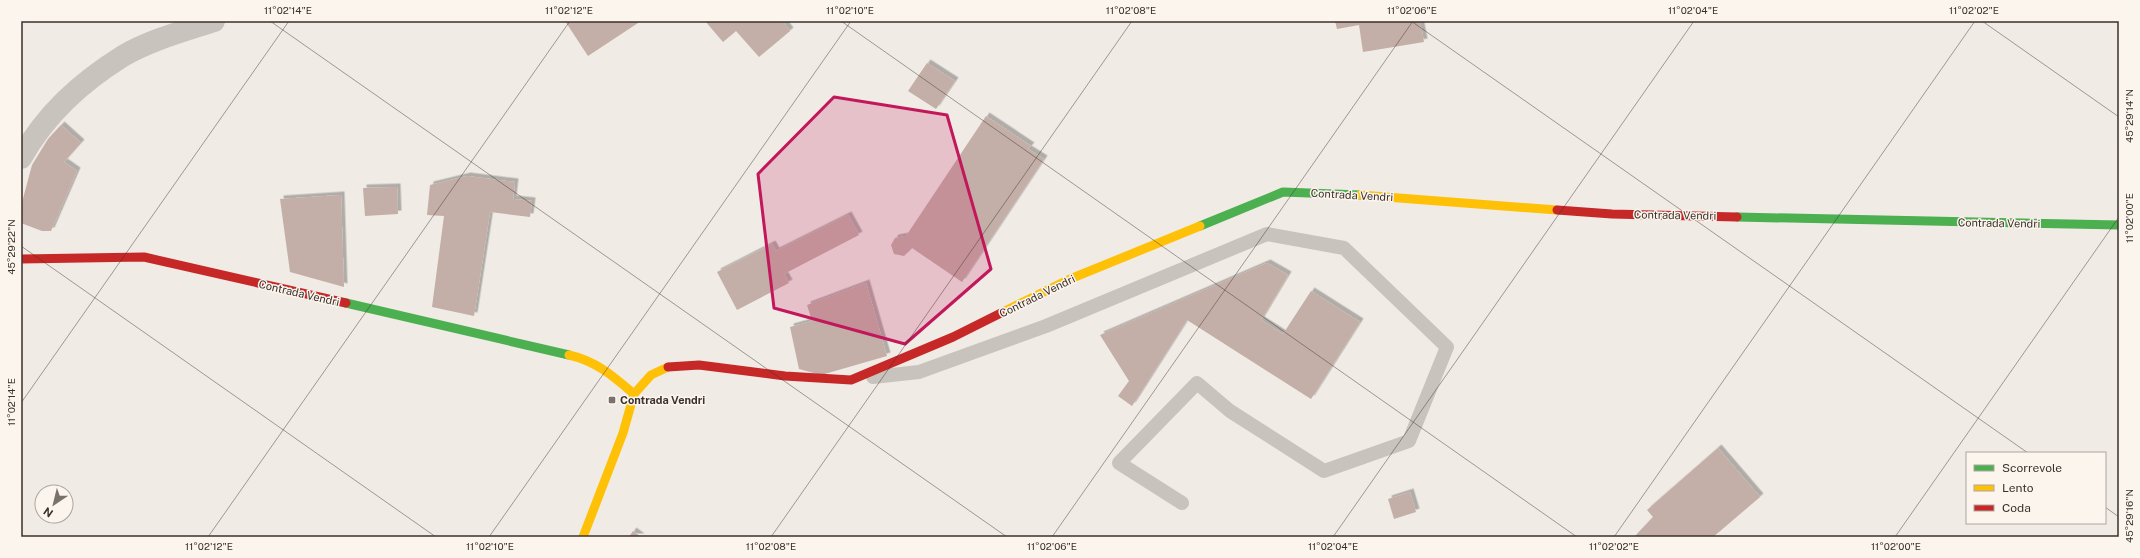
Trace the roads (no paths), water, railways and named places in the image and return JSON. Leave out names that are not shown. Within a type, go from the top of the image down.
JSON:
[{"type":"street","points":[[21,158],[32,139],[70,94],[124,56],[169,36],[214,21]]},
{"type":"street","name":"Contrada Vendri","points":[[584,537],[623,433],[634,394],[651,374],[671,366],[699,365],[785,376],[851,380],[953,337],[1070,279],[1283,192],[1335,193],[1612,214],[2119,226]]},
{"type":"street","name":"Contrada Vendri","points":[[21,259],[144,257],[587,359],[612,375],[634,394]]},
{"type":"lane","points":[[851,380],[919,372],[1046,326],[1267,234],[1344,248],[1447,347],[1409,441],[1324,471],[1230,411],[1197,383],[1119,463],[1182,503]]},
{"type":"place","name":"Contrada Vendri","points":[[612,400]]}]
